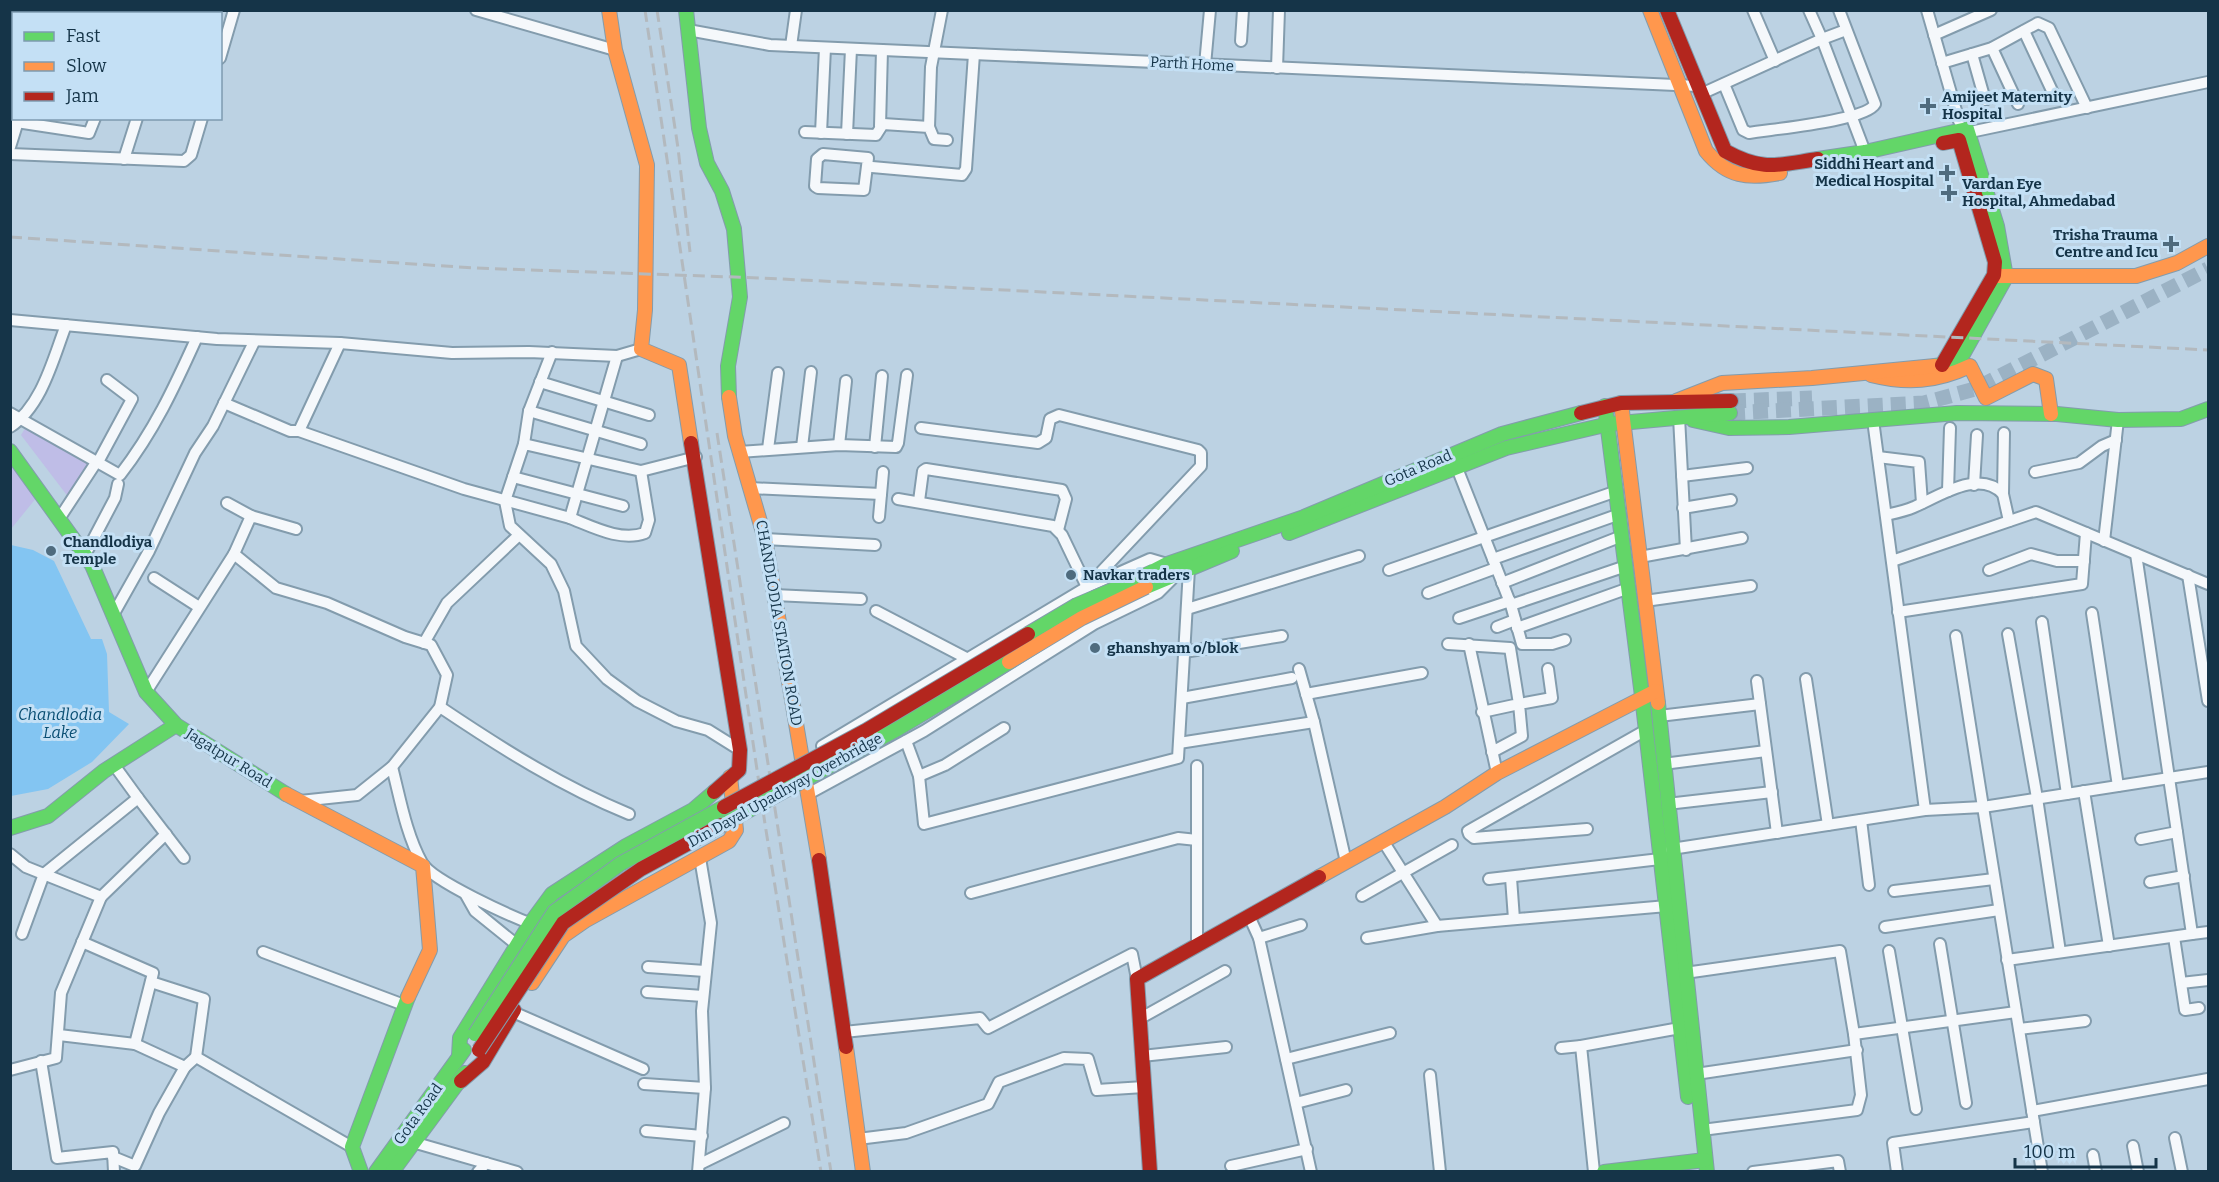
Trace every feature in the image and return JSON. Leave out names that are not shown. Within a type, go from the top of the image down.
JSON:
[{"type":"street","points":[[222,51],[234,10]]},
{"type":"street","points":[[476,10],[615,50]]},
{"type":"street","points":[[609,10],[615,50],[647,165],[645,310],[641,349]]},
{"type":"street","name":"CHANDLODIA STATION ROAD","points":[[686,10],[699,128],[706,163],[722,190],[734,229],[740,297],[728,366],[729,403],[739,452],[765,539],[803,758],[863,1172]]},
{"type":"street","points":[[791,46],[796,10]]},
{"type":"street","points":[[942,10],[934,52],[929,127],[934,139],[947,140]]},
{"type":"street","points":[[1205,65],[1210,10]]},
{"type":"street","points":[[1241,41],[1243,10]]},
{"type":"street","points":[[1277,68],[1279,10]]},
{"type":"street","points":[[1650,10],[1706,151],[1716,167],[1735,176],[1752,179],[1965,132]]},
{"type":"street","points":[[1667,10],[1725,151],[1743,161],[1763,167],[1865,152],[2208,82]]},
{"type":"street","points":[[1753,10],[1775,61]]},
{"type":"street","points":[[1809,10],[1865,152]]},
{"type":"street","points":[[1724,84],[1745,132],[1852,117],[1875,106],[1839,10]]},
{"type":"street","points":[[1927,10],[1965,132],[2000,276]]},
{"type":"street","points":[[1934,35],[1991,10]]},
{"type":"street","points":[[1942,63],[1992,48],[2038,23],[2049,27],[2087,108]]},
{"type":"street","name":"Parth Home","points":[[688,30],[770,45],[1680,85],[1699,90]]},
{"type":"street","points":[[1699,90],[1724,84],[1846,30]]},
{"type":"street","points":[[2024,31],[2054,95]]},
{"type":"street","points":[[821,133],[825,48]]},
{"type":"street","points":[[1992,48],[2018,104]]},
{"type":"street","points":[[847,134],[851,49]]},
{"type":"street","points":[[805,132],[863,135],[880,133],[882,50]]},
{"type":"street","points":[[872,167],[962,175],[966,169],[974,54]]},
{"type":"street","points":[[1972,54],[1985,100]]},
{"type":"street","points":[[10,147],[15,141],[16,120],[64,124],[89,133],[94,120]]},
{"type":"street","points":[[124,159],[135,120]]},
{"type":"street","points":[[10,154],[184,161],[191,155],[201,120]]},
{"type":"street","points":[[880,126],[883,123],[929,127]]},
{"type":"street","points":[[863,135],[863,157]]},
{"type":"street","points":[[823,154],[863,157],[868,158],[869,161],[864,189],[818,188],[815,186],[817,159],[823,154]]},
{"type":"street","points":[[2000,276],[2136,276],[2177,263],[2208,246]]},
{"type":"street","points":[[1676,401],[1722,383],[1942,365],[2000,276]]},
{"type":"street","points":[[10,320],[197,338],[254,342],[340,343],[452,353],[552,352],[617,356],[641,349],[679,365],[696,457],[740,750],[738,770],[693,810],[626,846],[552,894],[530,924],[460,1038],[459,1056]]},
{"type":"street","points":[[10,427],[23,419],[43,384],[66,325]]},
{"type":"street","points":[[10,413],[120,475],[143,445],[165,409],[197,338]]},
{"type":"street","points":[[113,615],[149,551],[195,453],[224,403],[254,342]]},
{"type":"street","points":[[298,431],[340,343]]},
{"type":"street","points":[[552,352],[530,411],[524,444],[505,501],[510,526],[551,564],[564,591],[576,646],[607,679],[637,701],[676,721],[708,730],[740,750]]},
{"type":"street","points":[[570,518],[617,356]]},
{"type":"street","points":[[1861,373],[1902,383],[1950,376],[1970,366],[1986,398],[2033,374],[2046,379],[2051,414]]},
{"type":"street","points":[[802,447],[811,372]]},
{"type":"street","points":[[768,450],[778,373]]},
{"type":"street","points":[[739,452],[839,445],[892,447],[898,443],[908,375]]},
{"type":"street","points":[[876,447],[882,376]]},
{"type":"street","points":[[59,519],[98,462],[132,399],[107,380]]},
{"type":"street","points":[[839,445],[846,381]]},
{"type":"street","points":[[540,382],[649,415]]},
{"type":"street","name":"Gota Road","points":[[1676,401],[1731,407],[1679,417],[1608,424],[1506,448],[1325,521],[1178,569],[1502,434],[1621,403],[1676,401]]},
{"type":"street","points":[[224,403],[290,431],[298,431],[378,462],[505,501],[570,518],[606,532],[628,536],[645,533],[649,520],[641,471]]},
{"type":"street","points":[[1621,403],[1659,716],[1667,804],[1663,853],[1667,906],[1680,1028],[1701,1166]]},
{"type":"street","points":[[1605,406],[1663,853],[1685,973],[1702,1130],[1701,1166]]},
{"type":"street","points":[[1686,550],[1679,417],[1729,428],[1957,413],[2051,414],[2118,420],[2181,418],[2208,409]]},
{"type":"street","points":[[530,411],[641,444]]},
{"type":"street","points":[[921,428],[1038,443],[1046,438],[1050,419],[1059,415],[1198,450],[1202,460],[1201,466],[1087,587]]},
{"type":"street","points":[[1873,420],[1924,810]]},
{"type":"street","points":[[2104,541],[2118,420]]},
{"type":"street","points":[[1948,491],[1950,428]]},
{"type":"street","points":[[2004,433],[2003,494],[2009,521]]},
{"type":"street","points":[[1974,485],[1977,435]]},
{"type":"street","points":[[2034,472],[2079,463],[2102,446],[2116,440]]},
{"type":"street","points":[[524,444],[641,471],[696,457]]},
{"type":"street","points":[[11,451],[92,565],[146,692],[176,725]]},
{"type":"street","points":[[1878,457],[1919,462],[1922,503]]},
{"type":"street","points":[[1457,468],[1510,603],[1522,644],[1552,644],[1565,640]]},
{"type":"street","points":[[1682,476],[1747,468]]},
{"type":"street","points":[[918,501],[922,471],[926,469],[1062,490],[1066,499],[1058,530]]},
{"type":"street","points":[[879,517],[883,472]]},
{"type":"street","points":[[513,477],[623,506]]},
{"type":"street","points":[[85,555],[115,498],[118,484]]},
{"type":"street","points":[[1886,515],[1922,503],[1948,491],[1974,485],[1992,486],[2003,494]]},
{"type":"street","points":[[750,488],[880,494]]},
{"type":"street","points":[[1389,570],[1617,491]]},
{"type":"street","points":[[898,499],[1053,526],[1058,530],[1087,587]]},
{"type":"street","points":[[1683,508],[1731,500]]},
{"type":"street","points":[[227,503],[251,516],[296,529]]},
{"type":"street","points":[[1892,561],[2036,512],[2208,584]]},
{"type":"street","points":[[1428,593],[1495,563],[1620,514]]},
{"type":"street","points":[[146,692],[234,554],[251,516]]},
{"type":"street","points":[[1898,612],[2082,584],[2086,533]]},
{"type":"street","points":[[424,643],[447,603],[519,534]]},
{"type":"street","points":[[1502,584],[1622,536]]},
{"type":"street","points":[[1640,557],[1742,538]]},
{"type":"street","points":[[765,539],[875,545]]},
{"type":"street","points":[[234,554],[276,588],[327,603],[405,638],[431,645],[447,675],[440,707],[392,766],[357,795],[298,801]]},
{"type":"street","points":[[1989,570],[2031,554],[2057,561],[2084,561]]},
{"type":"street","points":[[2136,554],[2192,934]]},
{"type":"street","points":[[1187,609],[1359,556]]},
{"type":"street","points":[[803,758],[1087,587],[1150,559],[1178,569]]},
{"type":"street","points":[[1459,618],[1626,566]]},
{"type":"street","points":[[906,741],[919,776],[924,824],[1178,758],[1187,609],[1178,569]]},
{"type":"street","points":[[808,794],[906,741],[1094,624],[1158,593],[1178,569]]},
{"type":"street","name":"Din Dayal Upadhyay Overbridge","points":[[459,1056],[554,912],[620,864],[865,731],[1077,605],[1178,569]]},
{"type":"street","points":[[2188,575],[2208,701]]},
{"type":"street","points":[[154,578],[199,606]]},
{"type":"street","name":"Din Dayal Upadhyay Overbridge","points":[[461,1081],[563,924],[641,868],[900,728],[1141,583]]},
{"type":"street","points":[[1646,601],[1751,586]]},
{"type":"street","points":[[1497,627],[1516,624],[1629,588]]},
{"type":"street","points":[[774,595],[861,599]]},
{"type":"street","points":[[876,611],[968,659],[986,693]]},
{"type":"street","points":[[2092,613],[2118,786]]},
{"type":"street","points":[[2042,622],[2067,794]]},
{"type":"street","points":[[2008,634],[2037,798],[2060,952]]},
{"type":"street","points":[[1185,652],[1282,636]]},
{"type":"street","points":[[1956,636],[2042,1172]]},
{"type":"street","points":[[1448,644],[1510,648],[1522,736],[1492,752]]},
{"type":"street","points":[[1469,644],[1497,773]]},
{"type":"street","points":[[1482,712],[1552,698],[1548,669]]},
{"type":"street","points":[[1182,698],[1295,674],[1306,694],[1314,722],[1346,862]]},
{"type":"street","points":[[1306,694],[1422,674]]},
{"type":"street","points":[[1806,679],[1828,825]]},
{"type":"street","points":[[1757,681],[1777,833]]},
{"type":"street","points":[[1137,979],[1445,807],[1497,773],[1642,696],[1656,691]]},
{"type":"street","points":[[1659,716],[1760,704]]},
{"type":"street","points":[[440,707],[513,757],[583,795],[629,814]]},
{"type":"street","points":[[1179,743],[1314,722]]},
{"type":"street","name":"Jagatpur Road","points":[[10,828],[48,816],[114,765],[176,725],[298,801],[423,866]]},
{"type":"street","points":[[919,776],[945,765],[1004,728]]},
{"type":"street","points":[[1587,829],[1474,838],[1468,831],[1646,730]]},
{"type":"street","points":[[1663,764],[1766,751]]},
{"type":"street","points":[[114,765],[184,858]]},
{"type":"street","points":[[361,1172],[352,1147],[404,1005],[430,950],[423,866],[407,825],[392,766]]},
{"type":"street","points":[[1197,766],[1197,945]]},
{"type":"street","points":[[1489,879],[1511,878],[1924,810],[1983,807],[2208,772]]},
{"type":"street","points":[[461,1081],[483,1062],[563,936],[586,920],[729,841],[736,830],[730,777]]},
{"type":"street","points":[[2084,791],[2109,946]]},
{"type":"street","points":[[1667,804],[1772,792]]},
{"type":"street","points":[[22,934],[44,874],[138,798]]},
{"type":"street","points":[[1861,820],[1869,885]]},
{"type":"street","points":[[2141,839],[2177,832]]},
{"type":"street","points":[[10,1070],[56,1058],[61,993],[101,897],[166,834]]},
{"type":"street","points":[[970,893],[1178,838],[1197,840]]},
{"type":"street","points":[[1383,841],[1437,926]]},
{"type":"street","points":[[1362,896],[1452,845]]},
{"type":"street","points":[[10,854],[26,867],[101,897]]},
{"type":"street","points":[[699,858],[711,923],[703,996],[702,1058],[705,1088],[699,1168]]},
{"type":"street","points":[[423,866],[466,895],[563,936]]},
{"type":"street","points":[[2150,882],[2184,876]]},
{"type":"street","points":[[1511,878],[1514,919]]},
{"type":"street","points":[[1894,891],[1994,879]]},
{"type":"street","points":[[466,895],[475,911],[517,945]]},
{"type":"street","points":[[1367,938],[1437,926],[1667,906]]},
{"type":"street","points":[[1885,927],[1999,910]]},
{"type":"street","points":[[1249,916],[1259,938],[1311,1172]]},
{"type":"street","points":[[1259,938],[1301,925]]},
{"type":"street","points":[[2007,960],[2208,932]]},
{"type":"street","points":[[2174,937],[2185,1010],[2199,1008]]},
{"type":"street","points":[[82,942],[153,973],[135,1044]]},
{"type":"street","points":[[1941,944],[1966,1103]]},
{"type":"street","points":[[1685,973],[1840,951],[1857,1050],[1861,1095],[1857,1110],[1702,1130]]},
{"type":"street","points":[[1889,951],[1916,1109]]},
{"type":"street","points":[[264,952],[404,1005]]},
{"type":"street","points":[[844,1032],[980,1018],[988,1028],[1132,954],[1137,979],[1150,1172]]},
{"type":"street","points":[[648,967],[705,971]]},
{"type":"street","points":[[1139,1019],[1224,971]]},
{"type":"street","points":[[2181,983],[2208,980]]},
{"type":"street","points":[[113,1157],[135,1166],[159,1113],[185,1067],[196,1057],[204,999],[151,982]]},
{"type":"street","points":[[647,992],[703,996]]},
{"type":"street","points":[[513,1012],[643,1069]]},
{"type":"street","points":[[1854,1035],[2016,1012]]},
{"type":"street","points":[[2019,1029],[2085,1021]]},
{"type":"street","points":[[1561,1048],[1680,1028]]},
{"type":"street","points":[[1286,1059],[1390,1033]]},
{"type":"street","points":[[59,1035],[135,1044],[185,1067]]},
{"type":"street","points":[[1581,1046],[1594,1172]]},
{"type":"street","points":[[1142,1056],[1226,1047]]},
{"type":"street","points":[[1696,1074],[1857,1050]]},
{"type":"street","name":"Gota Road","points":[[376,1172],[459,1056]]},
{"type":"street","points":[[196,1057],[352,1147]]},
{"type":"street","points":[[858,1139],[906,1133],[988,1104],[999,1082],[1064,1058],[1088,1059],[1098,1090],[1144,1087]]},
{"type":"street","points":[[41,1061],[57,1158],[113,1152],[114,1172]]},
{"type":"street","points":[[1430,1075],[1440,1172]]},
{"type":"street","points":[[1898,1172],[1893,1143],[2033,1117],[2208,1079]]},
{"type":"street","name":"Gota Road","points":[[392,1172],[461,1081]]},
{"type":"street","points":[[644,1084],[705,1088]]},
{"type":"street","points":[[1296,1103],[1346,1090]]},
{"type":"street","points":[[699,1168],[784,1123]]},
{"type":"street","points":[[646,1131],[702,1136]]},
{"type":"street","points":[[2175,1138],[2182,1172]]},
{"type":"street","points":[[416,1143],[517,1172]]},
{"type":"street","points":[[2133,1146],[2138,1172]]},
{"type":"street","points":[[1231,1166],[1307,1149]]},
{"type":"street","points":[[2093,1155],[2096,1172]]},
{"type":"street","points":[[1753,1172],[1838,1161],[1840,1172]]},
{"type":"street","points":[[478,1172],[486,1163]]},
{"type":"street","points":[[1604,1172],[1701,1166]]},
{"type":"shaded area","points":[[29,422],[91,464],[69,498],[21,435]]},
{"type":"shaded area","points":[[10,465],[37,497],[11,529],[10,529]]},
{"type":"water","name":"Chandlodia Lake","points":[[11,545],[33,550],[54,561],[91,639],[102,639],[107,654],[109,712],[129,724],[92,762],[48,789],[11,796]]},
{"type":"tunnel","points":[[1730,413],[1924,403],[1975,389],[2208,269]]},
{"type":"tunnel","points":[[1731,401],[1812,398]]},
{"type":"railway","points":[[645,10],[765,824],[821,1172]]},
{"type":"railway","points":[[657,10],[678,148],[690,252]]},
{"type":"railway","points":[[10,237],[474,268],[762,278],[2208,350]]},
{"type":"railway","points":[[717,433],[831,1172]]},
{"type":"traffic: fast","points":[[686,10],[699,128],[707,163],[722,191],[734,229],[740,297],[728,366],[729,397]]},
{"type":"traffic: fast","points":[[1818,159],[1865,152],[1967,129],[1997,226],[2006,277],[1963,354],[1942,365],[1935,366]]},
{"type":"traffic: fast","points":[[1605,406],[1642,696],[1688,1097]]},
{"type":"traffic: fast","points":[[1693,420],[1729,428],[1789,427],[1957,413],[2057,414],[2118,420],[2181,419],[2208,409]]},
{"type":"traffic: fast","points":[[1136,580],[1167,564],[1304,517],[1502,434],[1581,413]]},
{"type":"traffic: fast","points":[[1289,533],[1506,448],[1609,424],[1730,413]]},
{"type":"traffic: fast","points":[[10,451],[92,565],[146,692],[176,725],[286,794]]},
{"type":"traffic: fast","points":[[1146,587],[1232,551]]},
{"type":"traffic: fast","points":[[1028,634],[1077,605],[1136,580]]},
{"type":"traffic: fast","points":[[722,825],[899,728],[1009,662]]},
{"type":"traffic: fast","points":[[1658,703],[1707,1172]]},
{"type":"traffic: fast","points":[[10,828],[48,816],[104,771],[176,725]]},
{"type":"traffic: fast","points":[[459,1056],[460,1038],[530,924],[552,894],[626,846],[693,810],[714,792]]},
{"type":"traffic: fast","points":[[475,1034],[554,912],[620,864],[724,807]]},
{"type":"traffic: fast","points":[[361,1172],[352,1147],[408,997]]},
{"type":"traffic: fast","points":[[376,1172],[464,1050]]},
{"type":"traffic: fast","points":[[392,1172],[465,1073]]},
{"type":"traffic: fast","points":[[1604,1172],[1705,1160]]},
{"type":"traffic: slow","points":[[609,10],[615,50],[647,165],[645,310],[641,349],[679,365],[691,443]]},
{"type":"traffic: slow","points":[[1650,10],[1706,151],[1722,166],[1739,174],[1758,176],[1780,173]]},
{"type":"traffic: slow","points":[[1996,276],[2136,276],[2177,263],[2208,246]]},
{"type":"traffic: slow","points":[[1676,401],[1722,383],[1812,378],[1935,366]]},
{"type":"traffic: slow","points":[[1871,375],[1897,380],[1921,380],[1970,366],[1986,398],[2033,374],[2046,379],[2051,414]]},
{"type":"traffic: slow","points":[[729,397],[735,436],[765,539],[819,860]]},
{"type":"traffic: slow","points":[[1621,403],[1658,703]]},
{"type":"traffic: slow","points":[[1009,662],[1082,618],[1146,587]]},
{"type":"traffic: slow","points":[[1319,877],[1445,807],[1497,773],[1656,691]]},
{"type":"traffic: slow","points":[[532,983],[563,936],[586,920],[729,841],[736,830],[730,777]]},
{"type":"traffic: slow","points":[[286,794],[423,866],[430,950],[408,997]]},
{"type":"traffic: slow","points":[[846,1047],[863,1172]]},
{"type":"traffic: jam","points":[[1667,10],[1725,151],[1750,162],[1770,165],[1818,159]]},
{"type":"traffic: jam","points":[[1942,365],[1994,275],[1995,262],[1959,140],[1943,143]]},
{"type":"traffic: jam","points":[[1581,413],[1621,403],[1731,401]]},
{"type":"traffic: jam","points":[[691,443],[740,750],[739,770],[714,792]]},
{"type":"traffic: jam","points":[[724,807],[865,731],[1028,634]]},
{"type":"traffic: jam","points":[[479,1050],[563,923],[641,869],[722,825]]},
{"type":"traffic: jam","points":[[819,860],[846,1047]]},
{"type":"traffic: jam","points":[[1150,1172],[1137,979],[1319,877]]},
{"type":"traffic: jam","points":[[461,1081],[483,1062],[514,1010]]},
{"type":"place","name":"Amijeet Maternity Hospital","points":[[1928,106]]},
{"type":"place","name":"Siddhi Heart and Medical Hospital","points":[[1947,173]]},
{"type":"place","name":"Vardan Eye Hospital, Ahmedabad","points":[[1949,193]]},
{"type":"place","name":"Trisha Trauma Centre and Icu","points":[[2171,244]]},
{"type":"place","name":"Chandlodiya Temple","points":[[51,551]]},
{"type":"place","name":"Navkar traders","points":[[1071,575]]},
{"type":"place","name":"ghanshyam o/blok","points":[[1095,648]]}]
